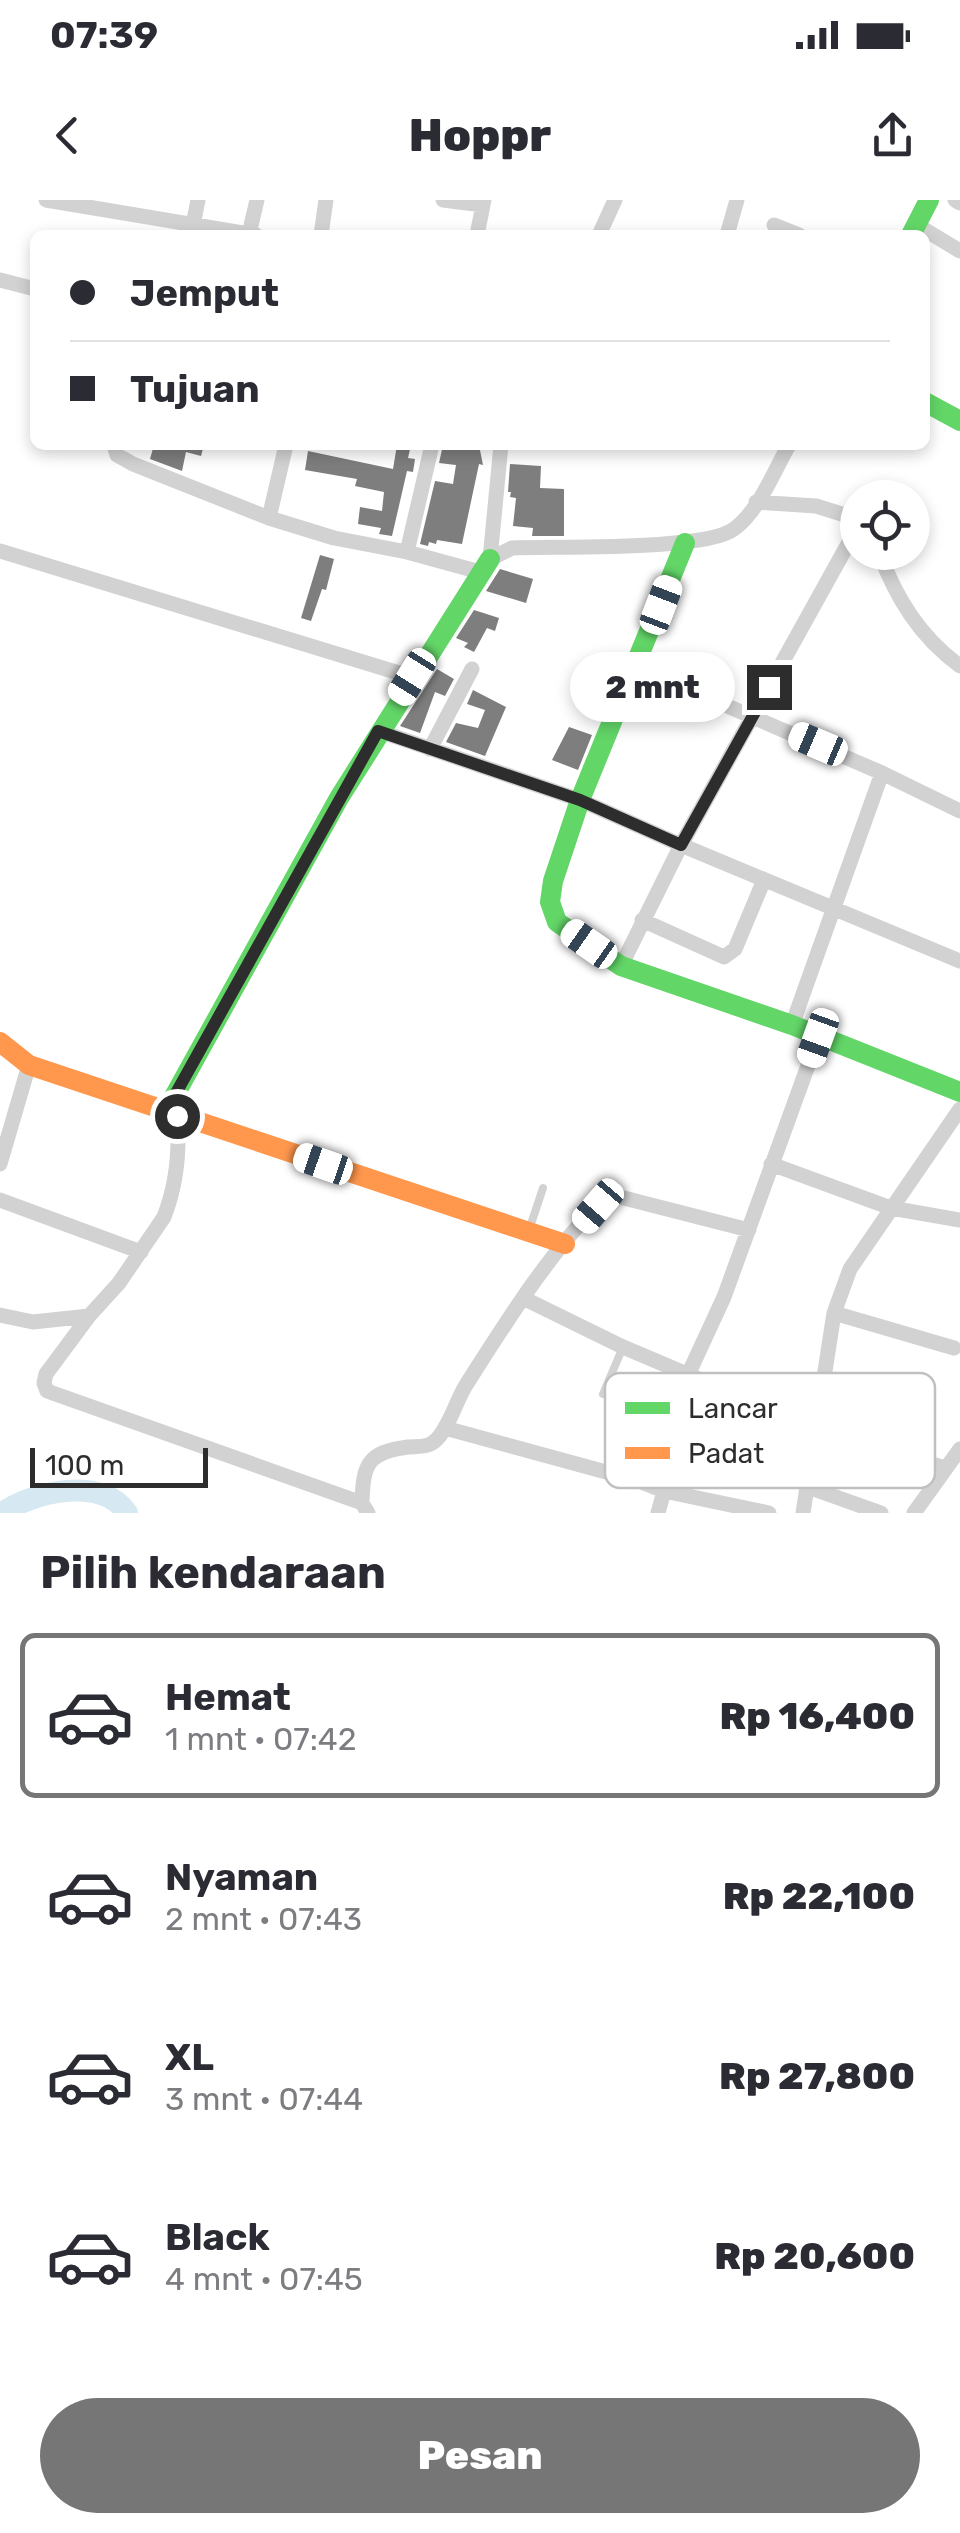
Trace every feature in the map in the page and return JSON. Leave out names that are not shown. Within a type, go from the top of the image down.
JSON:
[{"type":"street","points":[[46,200],[228,230]]},
{"type":"street","points":[[193,224],[198,200]]},
{"type":"street","points":[[253,230],[257,200]]},
{"type":"street","points":[[322,230],[326,200]]},
{"type":"street","points":[[443,200],[483,203],[478,230]]},
{"type":"street","points":[[601,230],[615,200]]},
{"type":"street","points":[[728,230],[737,200]]},
{"type":"street","points":[[914,230],[929,200]]},
{"type":"street","points":[[774,225],[786,230]]},
{"type":"street","points":[[930,238],[960,252]]},
{"type":"street","points":[[0,280],[30,288]]},
{"type":"street","points":[[930,405],[960,420]]},
{"type":"street","points":[[116,450],[133,464],[269,518],[334,538],[485,566]]},
{"type":"street","points":[[269,518],[285,450]]},
{"type":"street","points":[[406,552],[431,450]]},
{"type":"street","points":[[485,566],[500,450]]},
{"type":"street","points":[[749,1230],[611,1197],[598,1206],[525,1299],[467,1384],[445,1428],[429,1445],[405,1447],[372,1458],[363,1476],[365,1508],[47,1390],[44,1383],[46,1374],[141,1252],[170,1203],[178,1148],[171,1114],[378,731],[485,566],[512,548],[685,543],[732,532],[756,502],[786,450]]},
{"type":"street","points":[[756,502],[816,506],[840,515]]},
{"type":"street","points":[[685,543],[580,800],[554,881],[552,915],[621,966],[792,1025],[960,1092]]},
{"type":"street","points":[[0,551],[412,677]]},
{"type":"street","points":[[621,966],[681,845],[840,555]]},
{"type":"street","points":[[886,570],[924,636],[960,666]]},
{"type":"street","points":[[637,667],[882,772],[960,811]]},
{"type":"street","points":[[430,749],[472,669]]},
{"type":"street","points":[[378,731],[580,800],[960,961]]},
{"type":"street","points":[[792,1025],[836,911],[882,772]]},
{"type":"street","points":[[642,920],[728,956],[764,880]]},
{"type":"street","points":[[690,1373],[724,1297],[818,1038]]},
{"type":"street","points":[[0,1042],[29,1065],[565,1244]]},
{"type":"street","points":[[0,1164],[29,1065]]},
{"type":"street","points":[[826,1373],[834,1313],[845,1277],[960,1109]]},
{"type":"street","points":[[771,1164],[891,1208],[960,1220]]},
{"type":"street","points":[[0,1200],[141,1252]]},
{"type":"street","points":[[525,1299],[682,1373]]},
{"type":"street","points":[[834,1313],[954,1348]]},
{"type":"street","points":[[0,1315],[33,1322],[89,1316]]},
{"type":"street","points":[[445,1428],[605,1472]]},
{"type":"street","points":[[935,1483],[960,1450]]},
{"type":"street","points":[[935,1465],[946,1468]]},
{"type":"street","points":[[656,1488],[736,1510],[769,1513]]},
{"type":"street","points":[[803,1513],[808,1488]]},
{"type":"street","points":[[811,1488],[882,1513]]},
{"type":"street","points":[[914,1513],[932,1488]]},
{"type":"street","points":[[658,1513],[664,1491]]},
{"type":"lane","points":[[529,1230],[544,1188]]},
{"type":"lane","points":[[612,1373],[623,1347]]},
{"type":"lane","points":[[603,1394],[605,1389]]},
{"type":"building","points":[[153,450],[203,450],[201,456],[186,452],[182,471],[150,459]]},
{"type":"building","points":[[396,450],[410,450],[408,458],[415,459],[413,472],[407,471],[392,536],[379,534],[381,528],[358,524],[360,507],[382,511],[384,492],[355,486],[357,479],[305,470],[308,451],[393,469]]},
{"type":"building","points":[[442,450],[480,450],[483,465],[479,464],[462,544],[437,540],[428,546],[420,544],[435,481],[453,484],[456,465],[439,463]]},
{"type":"building","points":[[510,464],[541,466],[540,488],[564,489],[564,536],[532,536],[533,528],[513,526],[516,498],[508,492]]},
{"type":"building","points":[[320,555],[334,559],[326,590],[322,589],[311,621],[301,618]]},
{"type":"building","points":[[500,569],[533,579],[526,603],[486,591]]},
{"type":"building","points":[[474,610],[499,618],[495,631],[487,628],[474,652],[464,647],[468,643],[456,638]]},
{"type":"building","points":[[437,669],[454,679],[445,696],[435,692],[420,733],[400,726]]},
{"type":"building","points":[[473,690],[506,707],[485,756],[446,742],[456,723],[478,728],[485,710],[467,704]]},
{"type":"building","points":[[569,727],[592,735],[578,770],[552,760]]},
{"type":"waterway","points":[[2,1513],[32,1499],[68,1491],[102,1494],[127,1513]]},
{"type":"traffic: fast","points":[[914,230],[929,200]]},
{"type":"traffic: fast","points":[[930,405],[960,421]]},
{"type":"traffic: fast","points":[[685,543],[580,800],[553,881],[550,902],[557,922],[621,966],[792,1025],[960,1092]]},
{"type":"traffic: fast","points":[[166,1111],[339,798],[490,559]]},
{"type":"traffic: slow","points":[[0,1042],[29,1065],[565,1244]]},
{"type":"route","points":[[177,1116],[166,1111],[378,731],[580,800],[681,845],[769,687]]}]
